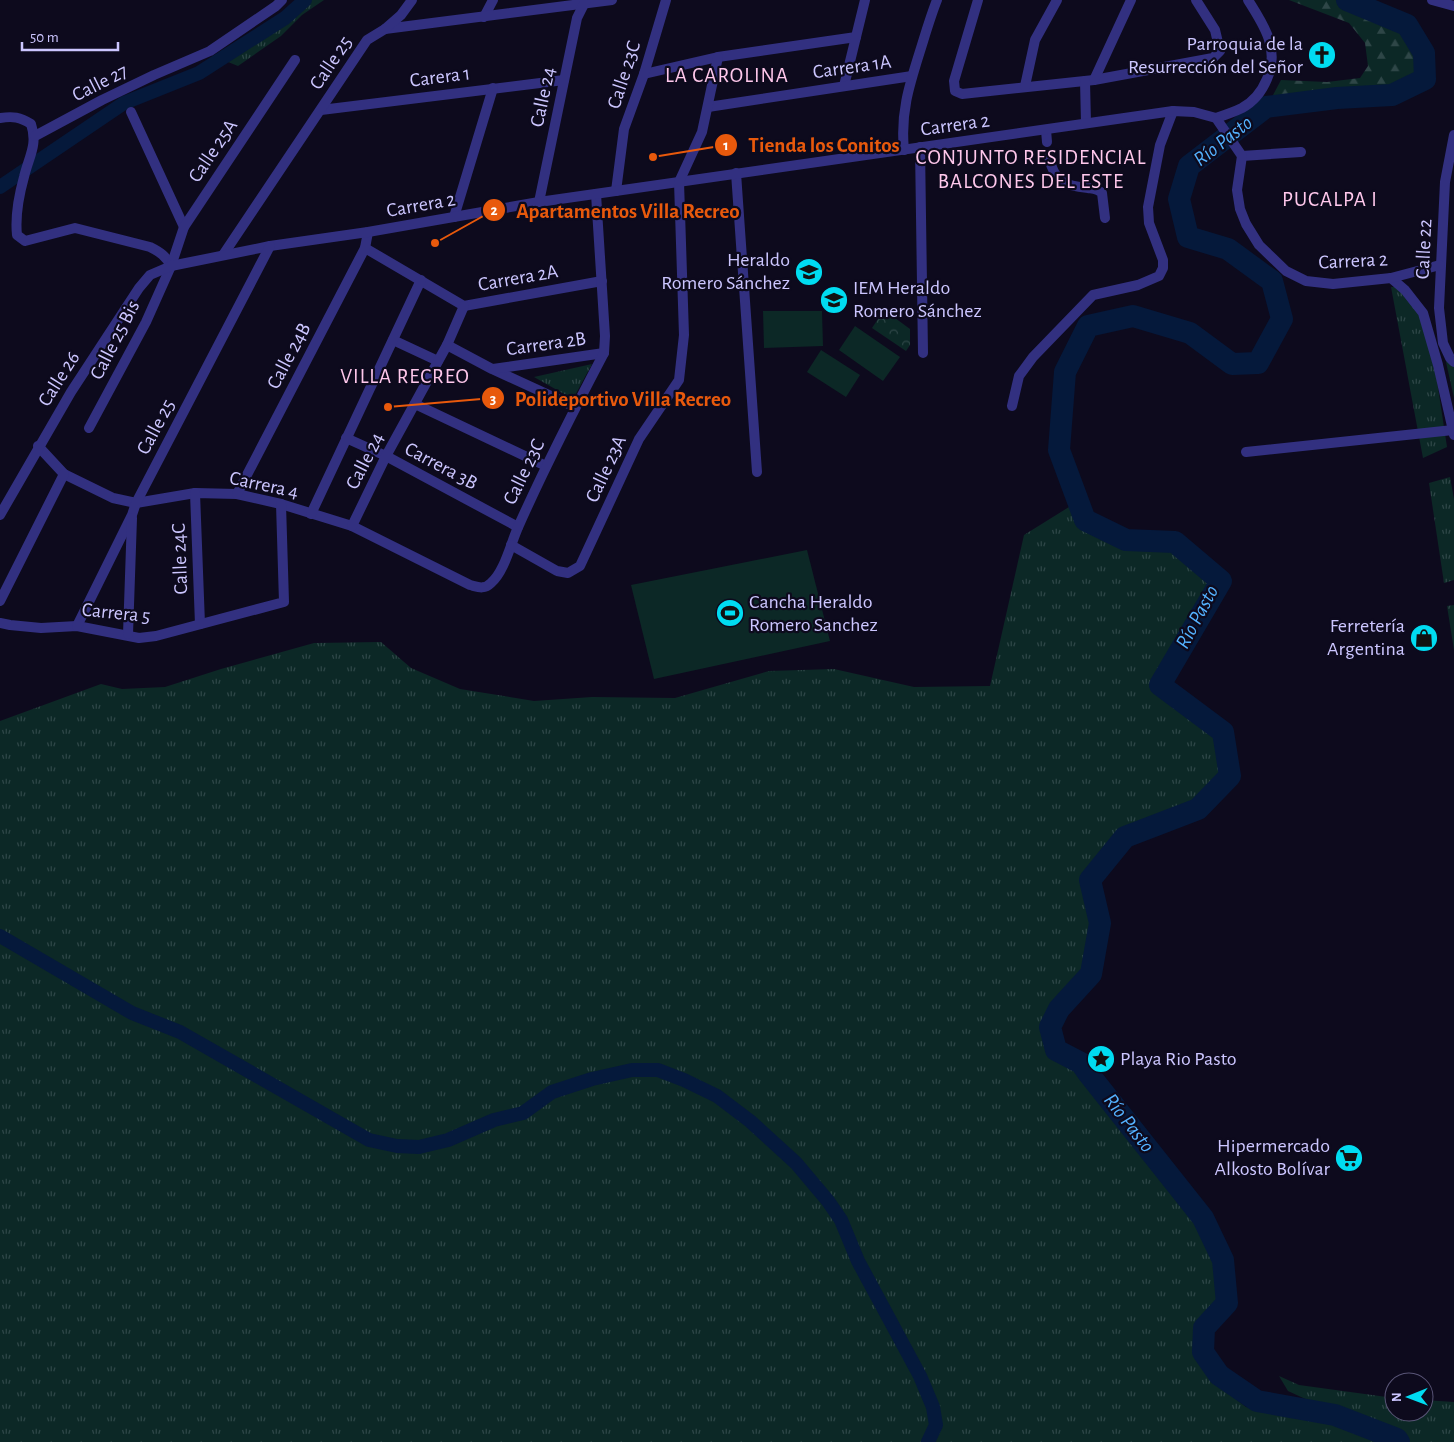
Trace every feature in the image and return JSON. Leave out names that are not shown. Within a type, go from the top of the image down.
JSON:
[{"type":"street","name":"Calle 27","points":[[35,136],[102,100],[210,51],[282,0]]},
{"type":"street","name":"Calle 25","points":[[223,255],[367,40],[385,29],[401,15],[412,0]]},
{"type":"street","points":[[484,17],[493,0]]},
{"type":"street","points":[[385,29],[612,0]]},
{"type":"street","name":"Calle 23C","points":[[616,191],[624,130],[644,74],[666,0]]},
{"type":"street","points":[[844,86],[865,0]]},
{"type":"street","points":[[904,150],[902,130],[904,109],[912,76],[937,0]]},
{"type":"street","points":[[978,0],[954,81],[955,91],[962,94],[1025,86],[1089,81],[1213,58],[1220,51],[1215,30],[1196,0]]},
{"type":"street","points":[[1025,86],[1035,40],[1057,0]]},
{"type":"street","points":[[1086,123],[1089,81],[1132,0]]},
{"type":"street","points":[[1248,0],[1264,25],[1272,47],[1272,68],[1263,90],[1243,107],[1216,118],[1242,156],[1301,152]]},
{"type":"street","points":[[1432,0],[1454,6]]},
{"type":"street","name":"Calle 24","points":[[539,202],[577,18],[585,2]]},
{"type":"street","points":[[644,74],[718,57],[856,37]]},
{"type":"street","points":[[679,182],[702,132],[718,57]]},
{"type":"street","name":"Calle 25A","points":[[171,266],[184,227],[295,60]]},
{"type":"street","name":"Carrera 1A","points":[[708,108],[912,76]]},
{"type":"street","name":"Carera 1","points":[[321,110],[564,80]]},
{"type":"street","points":[[454,218],[493,88]]},
{"type":"street","points":[[1012,406],[1019,376],[1032,357],[1093,295],[1138,286],[1159,276],[1164,268],[1163,260],[1149,223],[1148,207],[1160,145],[1173,111]]},
{"type":"street","name":"Carrera 2","points":[[160,270],[171,266],[270,246],[454,218],[539,202],[736,173],[1173,111],[1194,112],[1216,118]]},
{"type":"street","points":[[131,112],[184,227]]},
{"type":"street","points":[[0,118],[16,116],[24,119],[31,124],[35,136],[23,179],[16,223],[18,235],[25,241],[75,228],[150,247],[167,258],[171,266]]},
{"type":"street","points":[[1046,130],[1048,142]]},
{"type":"street","name":"Calle 22","points":[[1454,135],[1440,265],[1439,308],[1443,343],[1454,362]]},
{"type":"street","points":[[920,147],[923,353]]},
{"type":"street","name":"Carrera 2","points":[[1242,156],[1237,190],[1240,209],[1246,224],[1260,245],[1286,271],[1306,281],[1333,284],[1391,278],[1440,265]]},
{"type":"street","points":[[1049,157],[1056,176],[1064,183],[1076,187],[1099,190],[1102,193],[1105,218]]},
{"type":"street","points":[[736,173],[757,472]]},
{"type":"street","name":"Calle 23A","points":[[511,544],[557,571],[568,573],[580,566],[639,439],[679,380],[684,335],[679,182]]},
{"type":"street","name":"Calle 23C","points":[[486,587],[498,574],[546,466],[604,353],[605,336],[596,194]]},
{"type":"street","name":"Calle 24B","points":[[237,494],[366,248],[368,232]]},
{"type":"street","name":"Calle 25","points":[[77,626],[132,515],[136,502],[270,246]]},
{"type":"street","name":"Carrera 2A","points":[[366,248],[464,306],[602,281]]},
{"type":"street","name":"Calle 25 Bis","points":[[88,428],[146,322],[171,266]]},
{"type":"street","name":"Calle 26","points":[[0,515],[38,446],[138,288],[150,275],[160,270]]},
{"type":"street","points":[[1246,452],[1453,433],[1438,366],[1423,312],[1406,290],[1391,278]]},
{"type":"street","points":[[311,514],[421,280]]},
{"type":"street","name":"Calle 24","points":[[352,526],[386,456],[438,361],[464,306]]},
{"type":"street","points":[[392,340],[438,361]]},
{"type":"street","points":[[446,345],[492,369],[576,407]]},
{"type":"street","name":"Carrera 2B","points":[[492,369],[604,353]]},
{"type":"street","points":[[415,404],[546,466]]},
{"type":"street","name":"Carrera 3B","points":[[346,438],[386,456],[518,527]]},
{"type":"street","name":"Carrera 4","points":[[38,446],[64,474],[113,498],[136,502],[195,493],[237,494],[281,504],[352,526],[470,585],[479,588],[486,587]]},
{"type":"street","points":[[0,601],[64,474]]},
{"type":"street","name":"Calle 24C","points":[[195,493],[200,624]]},
{"type":"street","name":"Carrera 5","points":[[0,623],[10,626],[41,628],[77,626],[128,634],[139,638],[156,636],[284,602],[281,504]]},
{"type":"street","points":[[128,634],[132,515]]},
{"type":"green space","points":[[304,0],[324,0],[302,15],[281,36],[238,66],[223,60],[249,42]]},
{"type":"green space","points":[[1289,0],[1339,0],[1403,27],[1414,51],[1416,77],[1393,92],[1272,97],[1281,80],[1327,82],[1360,78],[1368,66],[1365,43],[1349,23]]},
{"type":"green space","points":[[1391,287],[1401,287],[1417,305],[1430,335],[1447,447],[1423,458]]},
{"type":"green space","points":[[884,310],[910,329],[910,345],[906,351],[872,328]]},
{"type":"green space","points":[[763,311],[822,311],[823,346],[764,348]]},
{"type":"green space","points":[[855,326],[900,357],[883,381],[839,350]]},
{"type":"green space","points":[[821,350],[860,375],[846,397],[807,372]]},
{"type":"green space","points":[[1449,360],[1454,365],[1454,398],[1446,362]]},
{"type":"green space","points":[[592,364],[573,399],[534,377]]},
{"type":"green space","points":[[1450,477],[1454,499],[1454,580],[1444,583],[1429,483]]},
{"type":"green space","points":[[1069,507],[1085,520],[1126,540],[1175,542],[1221,581],[1160,685],[1223,732],[1230,776],[1192,811],[1125,837],[1090,879],[1100,923],[1091,974],[1059,1009],[1050,1027],[1056,1050],[1081,1063],[1203,1218],[1223,1260],[1222,1300],[1200,1322],[1199,1353],[1210,1379],[1246,1407],[1333,1418],[1388,1442],[0,1442],[0,721],[101,684],[122,689],[165,687],[314,643],[381,642],[411,668],[460,689],[534,701],[592,697],[675,698],[769,671],[834,669],[914,687],[990,686],[1024,535]]},
{"type":"green space","name":"Cancha Heraldo Romero Sanchez","points":[[807,550],[830,641],[654,679],[631,585]]},
{"type":"green space","points":[[1454,605],[1454,650],[1447,606]]},
{"type":"green space","points":[[1279,1376],[1299,1385],[1384,1397],[1384,1422],[1434,1422],[1434,1401],[1454,1402],[1454,1442],[1404,1442],[1386,1428],[1323,1407],[1288,1391]]},
{"type":"waterway","points":[[0,187],[124,103],[199,73],[285,18],[305,0]]},
{"type":"waterway","name":"Río Pasto","points":[[1347,0],[1407,25],[1424,53],[1425,79],[1392,95],[1337,98],[1266,107],[1189,166],[1179,199],[1188,237],[1228,249],[1272,281],[1282,319],[1258,363],[1232,364],[1190,333],[1133,316],[1088,326],[1065,372],[1059,450],[1085,520],[1126,540],[1175,542],[1221,581],[1160,685],[1223,732],[1230,776],[1198,809],[1125,837],[1090,880],[1100,923],[1091,974],[1059,1009],[1050,1027],[1056,1050],[1081,1063],[1203,1218],[1223,1260],[1227,1303],[1204,1328],[1203,1352],[1219,1375],[1257,1401],[1335,1415],[1397,1439],[1399,1442]]},
{"type":"waterway","points":[[0,936],[132,1013],[180,1032],[369,1140],[397,1146],[419,1147],[448,1140],[494,1120],[523,1113],[552,1092],[592,1079],[632,1070],[658,1070],[717,1096],[750,1121],[796,1163],[828,1201],[841,1220],[858,1261],[920,1376],[933,1407],[936,1425],[928,1442]]},
{"type":"place","name":"Parroquia de la Resurrección del Señor","points":[[1322,55]]},
{"type":"place","name":"Tienda los Conitos","points":[[653,157]]},
{"type":"place","name":"Apartamentos Villa Recreo","points":[[435,243]]},
{"type":"place","name":"Heraldo Romero Sánchez","points":[[809,272]]},
{"type":"place","name":"IEM Heraldo Romero Sánchez","points":[[834,300]]},
{"type":"place","name":"Polideportivo Villa Recreo","points":[[388,407]]},
{"type":"place","name":"Cancha Heraldo Romero Sanchez","points":[[730,613]]},
{"type":"place","name":"Ferretería Argentina","points":[[1424,638]]},
{"type":"place","name":"Playa Rio Pasto","points":[[1101,1059]]},
{"type":"place","name":"Hipermercado Alkosto Bolívar","points":[[1349,1158]]},
{"type":"district","name":"LA CAROLINA","points":[[727,75]]},
{"type":"district","name":"CONJUNTO RESIDENCIAL BALCONES DEL ESTE","points":[[1031,169]]},
{"type":"district","name":"PUCALPA I","points":[[1330,199]]},
{"type":"district","name":"VILLA RECREO","points":[[405,376]]}]
